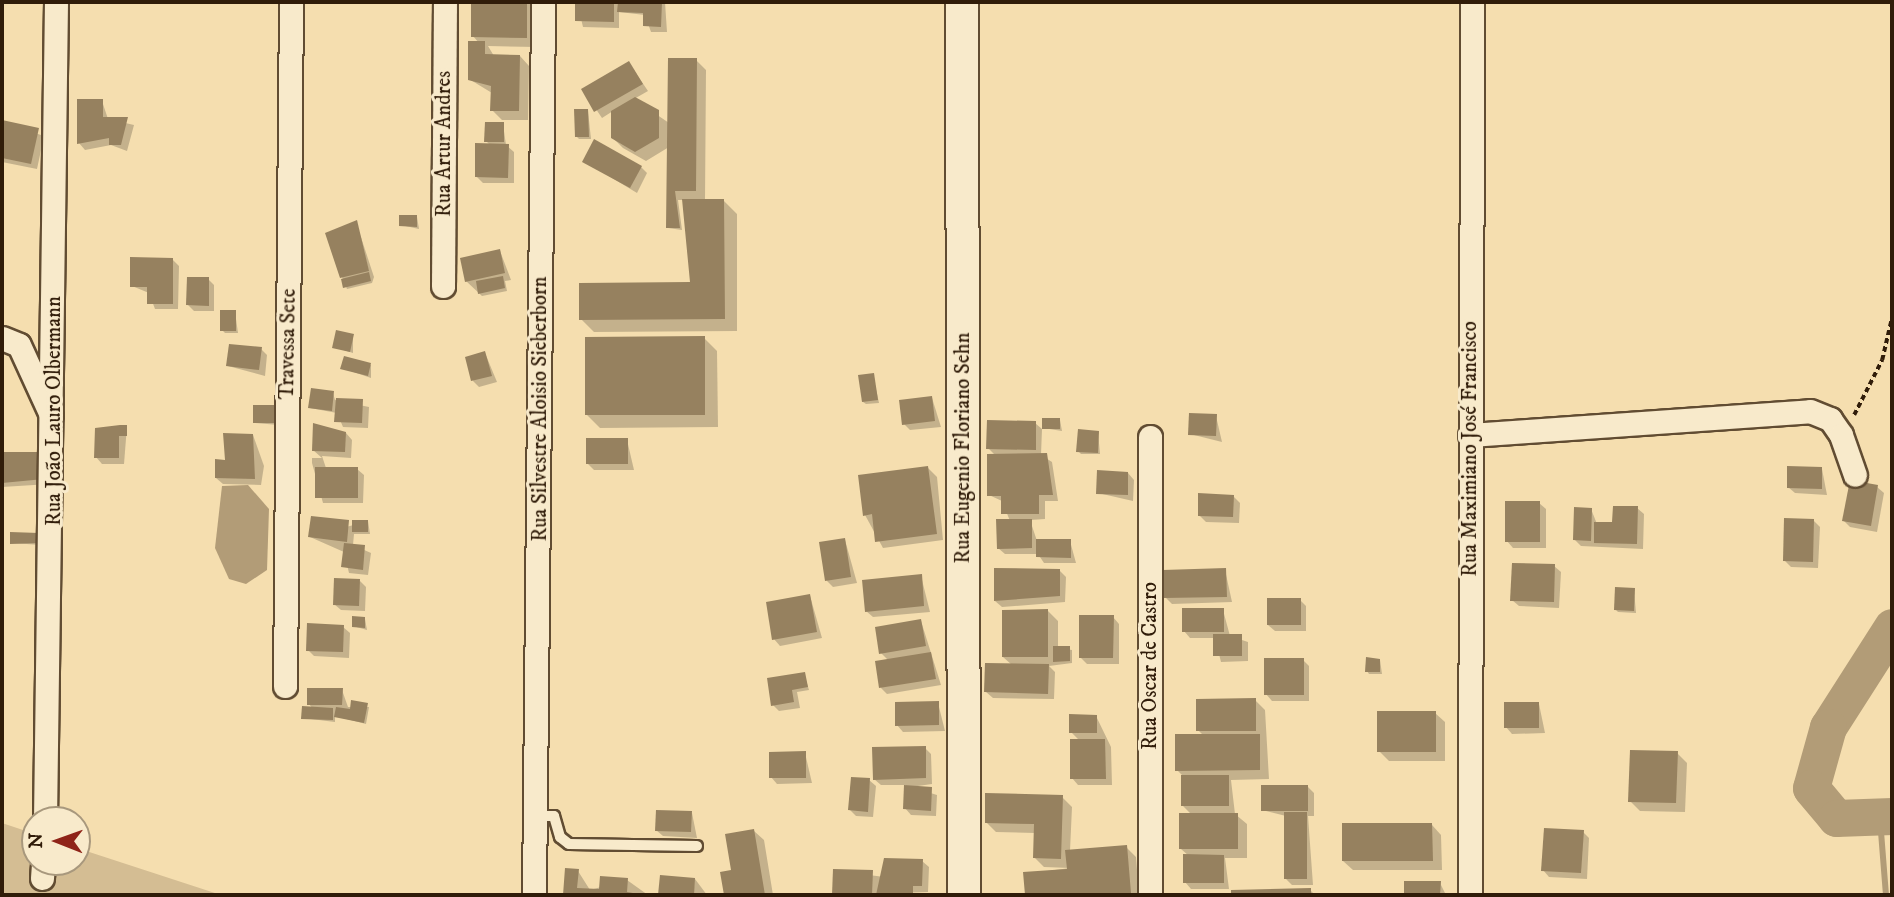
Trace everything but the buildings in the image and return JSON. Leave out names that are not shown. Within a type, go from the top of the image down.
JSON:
[{"type":"street","name":"Rua João Lauro Olbermann","points":[[45,806],[54,421],[56,2]]},
{"type":"street","name":"Travessa Sete","points":[[285,686],[291,2]]},
{"type":"street","name":"Rua Artur Andres","points":[[443,286],[445,2]]},
{"type":"street","name":"Rua Silvestre Aloisio Sieberborn","points":[[534,895],[537,816],[543,2]]},
{"type":"street","name":"Rua Eugenio Floriano Sehn","points":[[962,2],[964,895]]},
{"type":"street","name":"Rua Maximiano José Francisco","points":[[1470,895],[1472,2]]},
{"type":"street","points":[[2,338],[19,345],[54,421]]},
{"type":"street","points":[[1470,435],[1810,411],[1830,419],[1841,435],[1855,475]]},
{"type":"street","name":"Rua Oscar de Castro","points":[[1150,437],[1150,895]]},
{"type":"lane","points":[[537,816],[554,816],[559,837],[569,844],[697,846]]},
{"type":"path","points":[[1841,435],[1882,360],[1892,317]]},
{"type":"shaded area","points":[[248,485],[269,509],[267,570],[246,584],[229,579],[215,548],[222,486]]},
{"type":"shaded area","points":[[2,823],[21,829],[21,876],[91,876],[91,853],[221,895],[2,895]]},
{"type":"waterway","points":[[1892,627],[1828,727],[1811,788],[1836,818],[1892,816]]},
{"type":"waterway","points":[[1880,819],[1886,895]]}]
